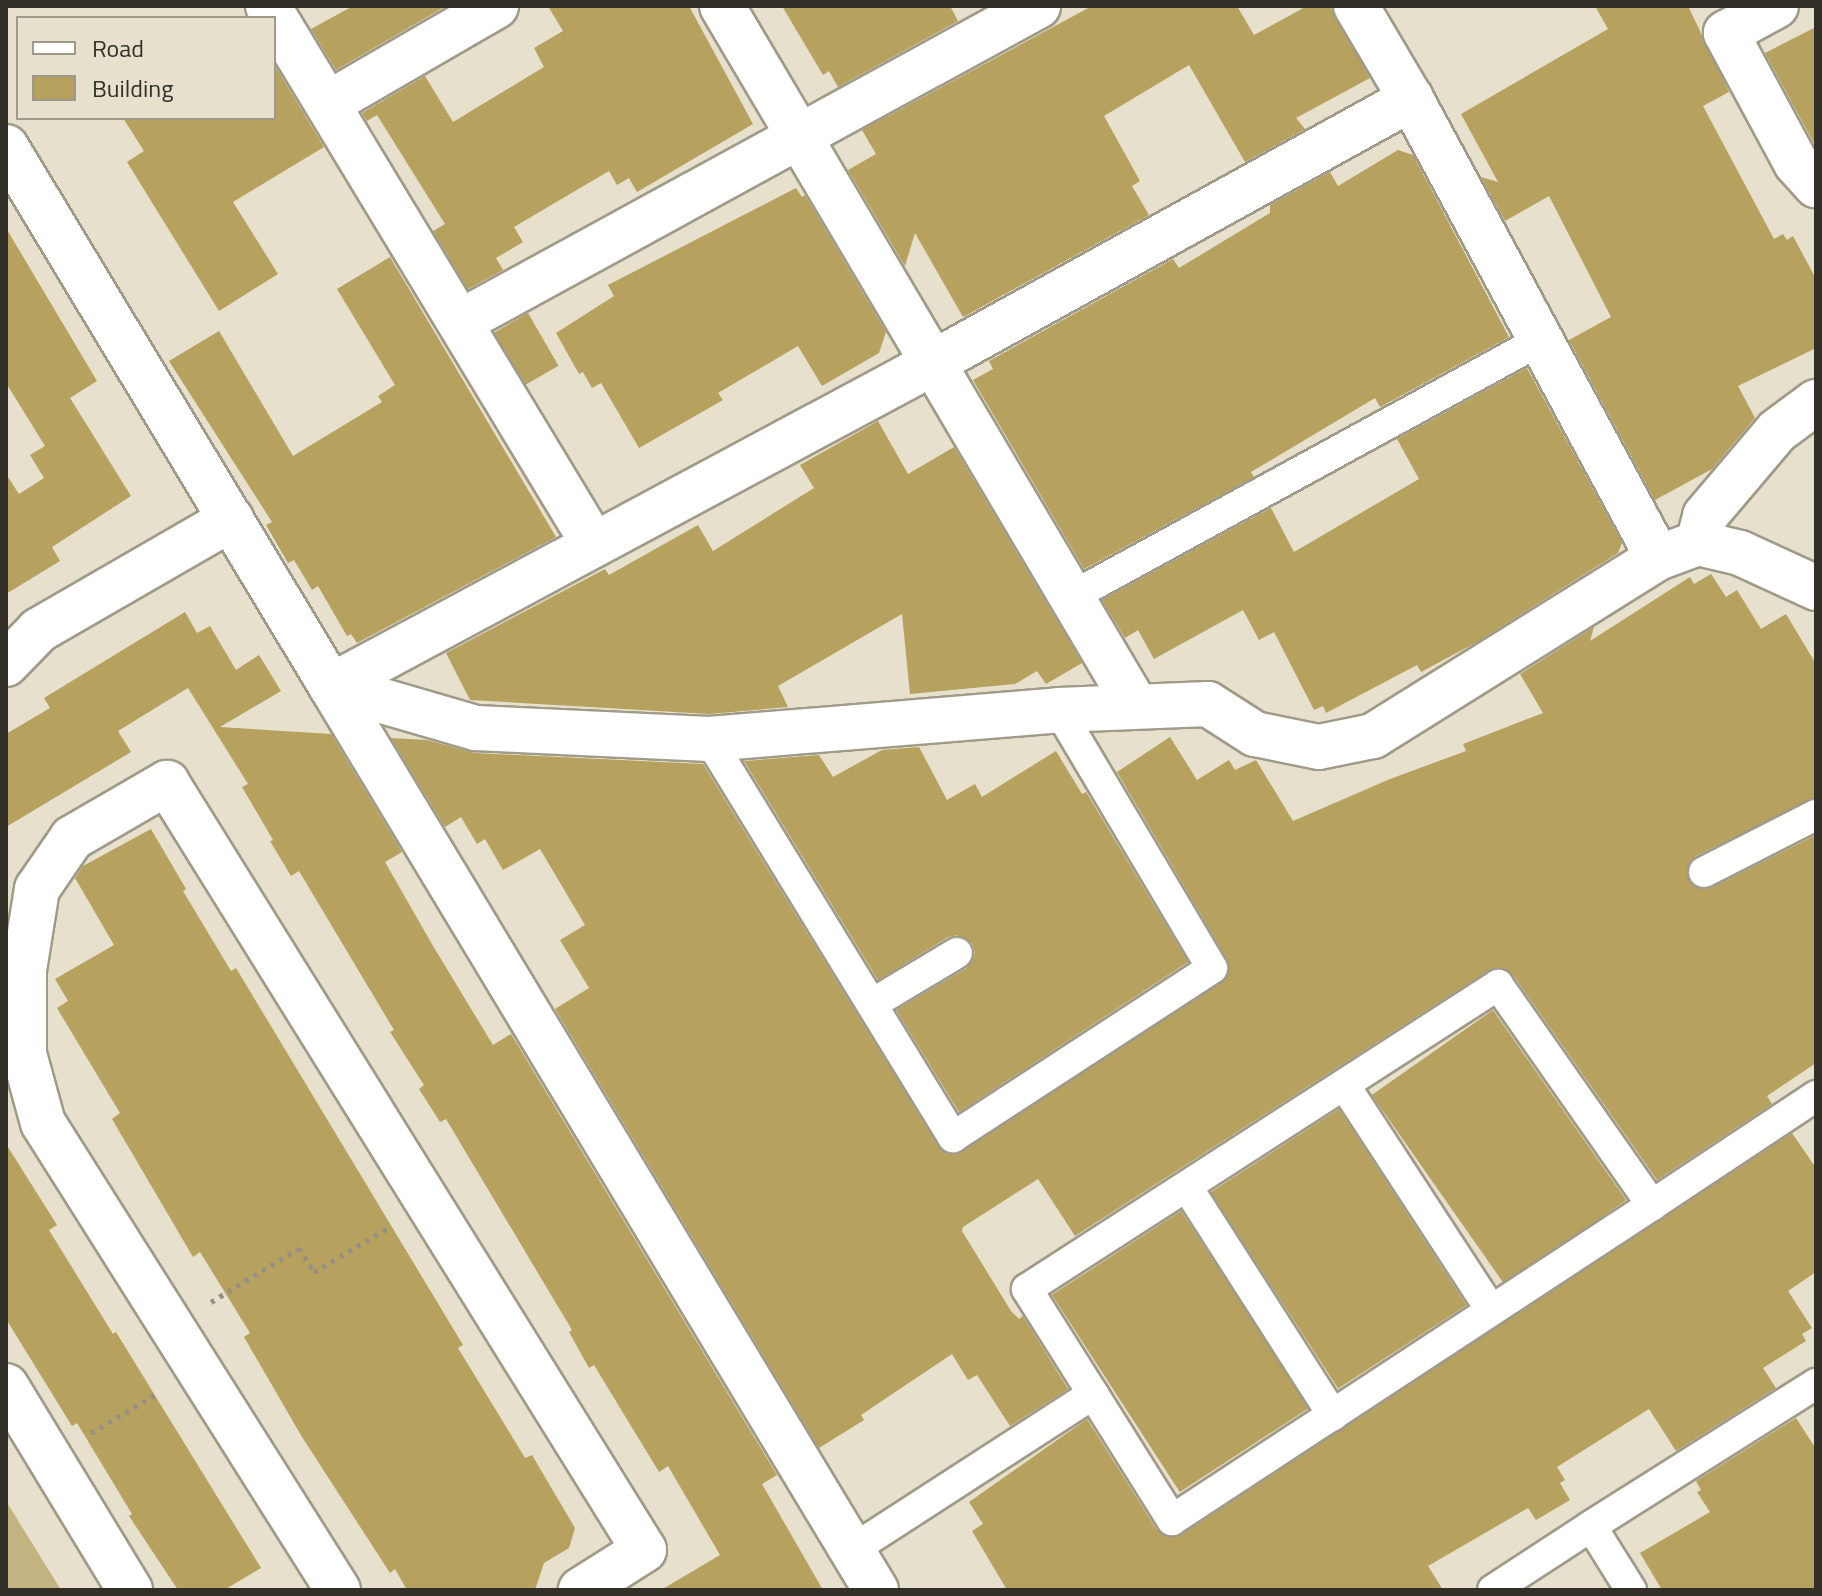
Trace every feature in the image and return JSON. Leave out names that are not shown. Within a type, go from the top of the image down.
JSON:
[{"type":"street","points":[[329,103],[496,6]]},
{"type":"street","points":[[722,6],[1069,598],[1136,706]]},
{"type":"street","points":[[460,322],[756,159],[800,139],[1038,6]]},
{"type":"street","points":[[1356,6],[1411,99],[1541,340],[1678,550]]},
{"type":"street","points":[[1748,13],[1726,33],[1796,163],[1816,185]]},
{"type":"street","points":[[276,19],[593,543]]},
{"type":"street","points":[[331,686],[931,364],[1411,99]]},
{"type":"street","points":[[6,147],[876,1590]]},
{"type":"street","points":[[331,686],[476,728],[709,739],[1059,710],[1208,704],[1255,734],[1319,747],[1373,736],[1678,550],[1777,431],[1816,402]]},
{"type":"street","points":[[6,664],[39,630],[231,519]]},
{"type":"street","points":[[1678,550],[1740,553],[1816,588]]},
{"type":"street","points":[[338,1590],[43,1123],[24,1054],[21,882],[72,838],[167,783],[644,1550],[581,1590]]},
{"type":"street","points":[[6,1386],[130,1590]]},
{"type":"lane","points":[[1069,598],[1541,340]]},
{"type":"lane","points":[[709,739],[953,1137],[1212,968],[1059,710]]},
{"type":"lane","points":[[1704,872],[1816,815]]},
{"type":"lane","points":[[872,1004],[957,953]]},
{"type":"lane","points":[[1652,1205],[1498,985],[1027,1289],[1172,1520],[1652,1205],[1816,1096]]},
{"type":"lane","points":[[1345,1086],[1491,1310]]},
{"type":"lane","points":[[1187,1187],[1333,1415]]},
{"type":"lane","points":[[1493,1590],[1816,1384]]},
{"type":"lane","points":[[852,1550],[1093,1394]]},
{"type":"lane","points":[[1591,1526],[1631,1590]]},
{"type":"path","points":[[170,1327],[299,1248],[314,1272],[427,1205]]},
{"type":"path","points":[[49,1458],[197,1370]]},
{"type":"shaded area","points":[[6,1501],[61,1590],[6,1590]]},
{"type":"building","points":[[353,6],[446,6],[336,70],[311,29]]},
{"type":"building","points":[[548,6],[689,6],[753,124],[637,192],[629,178],[617,185],[609,171],[514,227],[523,242],[496,258],[503,270],[468,289],[433,231],[445,224],[377,115],[367,121],[362,113],[425,76],[453,122],[544,67],[534,48],[563,31]]},
{"type":"building","points":[[782,6],[950,6],[958,21],[838,87],[829,71],[823,75]]},
{"type":"building","points":[[1092,6],[1237,6],[1254,35],[1307,6],[1330,6],[1370,78],[1296,118],[1305,129],[1245,162],[1189,65],[1104,116],[1140,181],[1132,186],[1149,215],[963,317],[915,233],[905,266],[848,170],[876,154],[862,130]]},
{"type":"building","points":[[1595,6],[1688,6],[1729,92],[1703,106],[1774,239],[1783,234],[1787,240],[1793,236],[1816,279],[1816,348],[1738,386],[1755,418],[1712,469],[1655,500],[1569,340],[1611,317],[1549,196],[1505,221],[1481,177],[1498,182],[1461,114],[1608,29]]},
{"type":"building","points":[[1816,27],[1816,147],[1765,53]]},
{"type":"building","points":[[276,67],[324,147],[233,202],[278,274],[219,311],[127,162],[144,151],[124,120],[276,120]]},
{"type":"building","points":[[1398,150],[1413,155],[1509,337],[1380,407],[1375,398],[1251,472],[1254,477],[1084,569],[973,380],[993,369],[989,361],[1173,259],[1179,268],[1270,213],[1270,205],[1330,172],[1338,186]]},
{"type":"building","points":[[796,188],[802,197],[805,195],[886,332],[879,353],[822,386],[798,346],[718,393],[723,400],[639,448],[601,383],[592,388],[583,372],[579,374],[556,333],[614,296],[608,285]]},
{"type":"building","points":[[6,228],[97,381],[70,398],[131,496],[52,547],[60,561],[6,594],[6,474],[19,494],[44,478],[30,455],[45,446],[6,383]]},
{"type":"building","points":[[390,257],[556,537],[357,643],[351,634],[347,636],[318,586],[312,590],[294,560],[288,563],[266,525],[272,522],[169,361],[219,331],[293,456],[382,402],[378,396],[395,385],[337,289]]},
{"type":"building","points":[[528,313],[558,366],[525,385],[494,332]]},
{"type":"building","points":[[1527,368],[1622,543],[1618,553],[1477,642],[1421,672],[1417,665],[1326,713],[1323,706],[1314,710],[1274,632],[1259,640],[1243,610],[1154,659],[1138,630],[1125,638],[1102,600],[1271,508],[1294,552],[1419,479],[1397,439]]},
{"type":"building","points":[[878,421],[908,474],[954,447],[1082,663],[1046,684],[1037,671],[1015,684],[910,694],[902,614],[778,686],[788,707],[709,714],[470,700],[446,653],[605,569],[609,575],[698,525],[713,551],[814,488],[800,465]]},
{"type":"building","points":[[1711,574],[1726,597],[1737,590],[1761,629],[1786,614],[1816,664],[1816,797],[1696,856],[1689,863],[1688,879],[1695,887],[1711,888],[1816,835],[1816,1063],[1767,1096],[1772,1104],[1657,1180],[1513,975],[1505,969],[1489,970],[1075,1236],[1038,1179],[963,1227],[962,1231],[1011,1311],[1019,1319],[1023,1316],[1068,1389],[1010,1426],[977,1375],[968,1380],[952,1354],[861,1415],[864,1420],[819,1448],[555,1009],[589,988],[560,940],[585,925],[540,849],[503,870],[485,839],[477,844],[461,817],[445,827],[391,738],[427,740],[475,753],[703,764],[938,1146],[955,1155],[1228,976],[1227,959],[1117,772],[1170,737],[1197,780],[1229,760],[1235,770],[1256,760],[1293,821],[1390,779],[1466,751],[1463,744],[1543,713],[1520,674],[1594,627],[1590,641],[1690,577],[1694,584]]},
{"type":"building","points":[[185,612],[197,633],[210,626],[236,670],[259,655],[281,691],[220,727],[331,734],[402,852],[385,862],[433,946],[493,1045],[511,1034],[777,1475],[762,1484],[823,1590],[661,1590],[720,1555],[668,1466],[659,1472],[594,1365],[589,1368],[569,1332],[572,1330],[446,1119],[440,1122],[419,1089],[424,1085],[390,1032],[394,1030],[299,871],[291,876],[270,841],[273,840],[242,787],[248,784],[188,688],[118,731],[131,752],[6,827],[6,734],[50,708],[44,698]]},
{"type":"building","points":[[919,747],[947,800],[975,784],[982,797],[1056,751],[1082,794],[1086,792],[1188,962],[959,1112],[896,1010],[967,968],[975,953],[972,943],[957,935],[948,937],[878,980],[744,761],[819,755],[833,777],[882,750]]},
{"type":"building","points":[[151,829],[186,889],[183,891],[231,971],[236,968],[463,1345],[458,1348],[525,1458],[532,1455],[575,1528],[569,1548],[544,1563],[535,1590],[407,1590],[395,1569],[390,1573],[302,1437],[244,1337],[250,1333],[200,1252],[193,1257],[112,1119],[120,1113],[57,1008],[68,1001],[55,979],[114,945],[75,878],[83,866]]},
{"type":"building","points":[[1493,1010],[1626,1200],[1505,1285],[1372,1095]]},
{"type":"building","points":[[1339,1109],[1466,1305],[1338,1389],[1211,1192]]},
{"type":"building","points":[[1792,1133],[1816,1168],[1816,1272],[1788,1291],[1812,1328],[1802,1334],[1806,1341],[1763,1368],[1776,1388],[1676,1451],[1649,1409],[1557,1467],[1565,1480],[1560,1483],[1570,1500],[1536,1520],[1528,1508],[1428,1566],[1443,1590],[1007,1590],[972,1531],[983,1524],[969,1502],[1087,1419],[1157,1530],[1164,1536],[1181,1535]]},
{"type":"building","points":[[6,1144],[57,1225],[49,1230],[113,1334],[116,1332],[261,1568],[224,1590],[178,1590],[129,1516],[132,1514],[77,1423],[72,1426],[6,1319]]},
{"type":"building","points":[[1181,1211],[1309,1408],[1180,1492],[1052,1295]]},
{"type":"building","points":[[1796,1418],[1816,1449],[1816,1590],[1662,1590],[1640,1553],[1710,1512],[1697,1492],[1701,1490],[1696,1481]]}]
